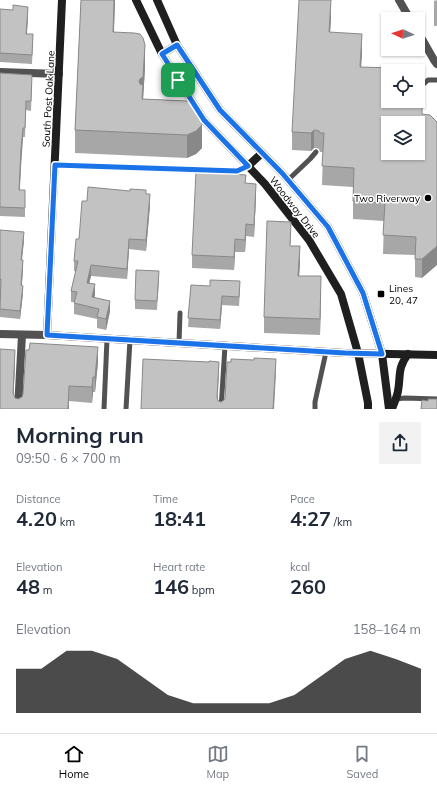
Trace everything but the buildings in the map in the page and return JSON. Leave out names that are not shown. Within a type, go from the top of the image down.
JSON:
[{"type":"main road","name":"South Post Oak Lane","points":[[47,335],[62,0]]},
{"type":"main road","name":"Woodway Drive","points":[[136,0],[162,54],[192,106],[265,184],[310,240],[340,294],[358,353],[368,409]]},
{"type":"main road","name":"Woodway Drive","points":[[157,0],[177,45],[220,110],[288,180],[328,227],[363,293],[382,354],[389,409]]},
{"type":"main road","points":[[162,54],[177,45]]},
{"type":"main road","points":[[248,166],[262,153]]},
{"type":"main road","points":[[47,335],[326,352],[437,356]]},
{"type":"main road","points":[[392,409],[398,392],[400,369],[408,354]]},
{"type":"street","points":[[399,0],[406,12]]},
{"type":"street","points":[[425,44],[437,64]]},
{"type":"street","points":[[0,72],[59,74]]},
{"type":"street","points":[[0,334],[47,335]]},
{"type":"street","points":[[18,409],[22,335]]},
{"type":"lane","points":[[425,83],[428,80],[437,80]]},
{"type":"lane","points":[[288,180],[316,152]]},
{"type":"lane","points":[[55,165],[237,171],[248,166]]},
{"type":"lane","points":[[179,343],[180,313]]},
{"type":"lane","points":[[104,409],[107,339]]},
{"type":"lane","points":[[126,409],[130,340]]},
{"type":"lane","points":[[221,409],[225,346]]},
{"type":"lane","points":[[315,409],[315,402],[326,352]]},
{"type":"lane","points":[[395,399],[437,399]]},
{"type":"place","name":"Two Riverway","points":[[428,198]]},
{"type":"place","name":"Lines 20, 47","points":[[381,294]]},
{"type":"route","points":[[177,45],[220,110],[282,173],[328,227],[363,293],[382,354],[47,335],[55,165],[237,171],[248,166],[204,120],[178,80],[162,54],[177,45]]}]
